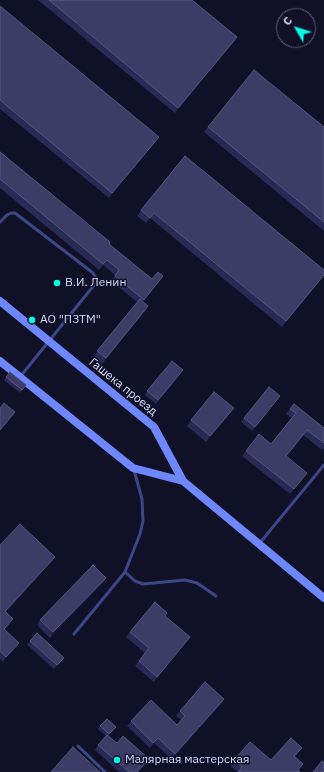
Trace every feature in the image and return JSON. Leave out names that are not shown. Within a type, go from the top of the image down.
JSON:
[{"type":"street","name":"Гашека проезд","points":[[0,302],[154,427],[183,481],[324,598]]},
{"type":"street","points":[[0,361],[133,468],[183,481]]},
{"type":"lane","points":[[0,222],[7,215],[15,213],[95,276],[96,281],[20,377]]},
{"type":"lane","points":[[260,544],[324,465]]},
{"type":"lane","points":[[74,634],[125,572],[140,534],[142,520],[142,498],[133,468]]},
{"type":"lane","points":[[125,572],[135,581],[143,584],[185,580],[196,582],[216,596]]},
{"type":"lane","points":[[78,746],[105,772]]},
{"type":"building","points":[[49,0],[192,0],[237,37],[178,108]]},
{"type":"building","points":[[0,6],[159,137],[112,193],[0,100]]},
{"type":"building","points":[[254,70],[324,127],[324,222],[208,127]]},
{"type":"building","points":[[0,152],[110,242],[109,244],[152,279],[158,272],[163,276],[144,300],[115,276],[119,270],[107,260],[103,264],[0,179]]},
{"type":"building","points":[[185,156],[324,270],[324,275],[286,321],[154,213],[150,218],[141,210]]},
{"type":"building","points":[[140,299],[148,306],[106,358],[97,351]]},
{"type":"building","points":[[172,361],[183,370],[158,400],[147,391]]},
{"type":"building","points":[[10,372],[26,385],[22,390],[6,377]]},
{"type":"building","points":[[269,387],[280,396],[255,427],[244,418]]},
{"type":"building","points":[[214,392],[234,408],[210,436],[191,420]]},
{"type":"building","points":[[4,403],[15,412],[0,430],[0,408]]},
{"type":"building","points":[[294,404],[324,428],[324,443],[307,430],[286,456],[307,473],[294,489],[246,451],[259,434],[271,444],[296,413],[290,409]]},
{"type":"building","points":[[20,524],[55,557],[5,611],[13,619],[4,629],[19,643],[6,657],[0,651],[0,545]]},
{"type":"building","points":[[93,565],[106,578],[53,632],[40,620]]},
{"type":"building","points":[[155,602],[167,613],[165,616],[190,637],[157,677],[139,661],[149,648],[130,632]]},
{"type":"building","points":[[37,633],[64,658],[57,665],[30,641]]},
{"type":"building","points":[[205,682],[224,699],[175,754],[158,738],[153,743],[131,721],[151,700],[177,725],[185,716],[180,711]]},
{"type":"building","points":[[107,719],[116,727],[109,734],[100,726]]},
{"type":"building","points":[[107,735],[117,743],[123,736],[149,759],[137,772],[129,772],[98,745]]},
{"type":"building","points":[[291,738],[302,748],[294,756],[303,764],[298,770],[300,772],[238,772],[242,767],[234,760],[250,742],[271,760]]},
{"type":"building","points":[[73,747],[100,772],[51,772]]},
{"type":"building","points":[[322,761],[324,763],[324,772],[313,772]]},
{"type":"place","name":"В.И. Ленин","points":[[57,283]]},
{"type":"place","name":"АО \"ПЗТМ\"","points":[[32,320]]},
{"type":"place","name":"Малярная мастерская","points":[[117,760]]}]
